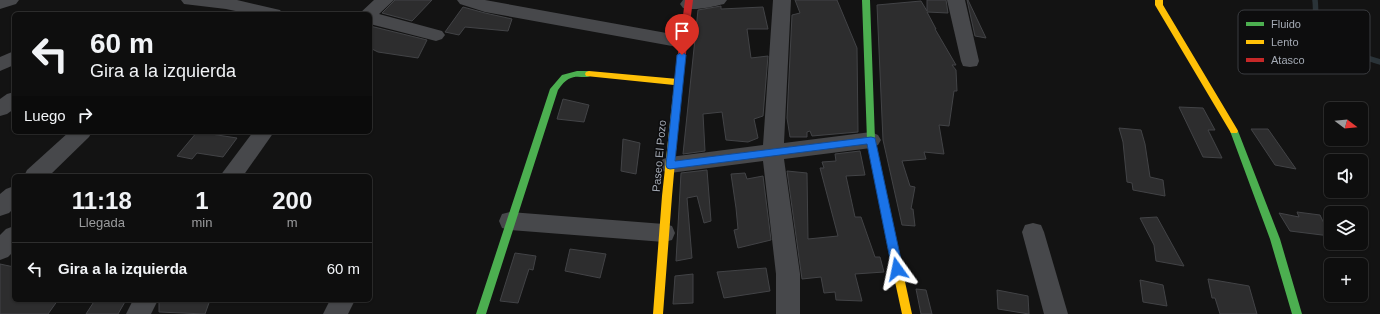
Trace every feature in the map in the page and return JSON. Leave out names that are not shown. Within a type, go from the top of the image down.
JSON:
[{"type":"street","points":[[0,3],[10,0]]},
{"type":"street","points":[[190,0],[216,8],[255,12]]},
{"type":"street","points":[[370,12],[385,0]]},
{"type":"street","points":[[466,0],[484,6],[683,42]]},
{"type":"street","points":[[689,2],[718,0]]},
{"type":"street","points":[[782,0],[773,153],[788,274],[788,314]]},
{"type":"street","points":[[866,0],[871,140],[907,314]]},
{"type":"street","points":[[956,0],[970,61]]},
{"type":"street","points":[[1158,0],[1234,132],[1275,239],[1297,314]]},
{"type":"street","name":"Paseo El Pozo","points":[[658,314],[678,82],[689,2]]},
{"type":"street","points":[[372,19],[436,35]]},
{"type":"street","points":[[0,65],[12,58]]},
{"type":"street","points":[[481,314],[554,89],[561,78],[573,73],[678,82]]},
{"type":"street","points":[[0,109],[12,100]]},
{"type":"street","points":[[37,174],[80,134]]},
{"type":"street","points":[[232,174],[262,134]]},
{"type":"street","points":[[670,165],[871,140]]},
{"type":"street","points":[[510,221],[664,233]]},
{"type":"street","points":[[1034,232],[1056,314]]},
{"type":"street","points":[[0,250],[12,238]]},
{"type":"street","points":[[138,314],[145,302]]},
{"type":"street","points":[[335,314],[342,302]]},
{"type":"building","points":[[395,0],[432,0],[412,21],[382,13]]},
{"type":"building","points":[[795,0],[837,0],[857,48],[858,132],[812,136],[810,131],[807,132],[807,137],[790,137],[787,118],[792,15],[800,13]]},
{"type":"building","points":[[927,0],[946,0],[948,13],[927,12],[956,65],[952,65],[956,70],[957,91],[954,91],[949,126],[939,125],[944,154],[924,152],[926,159],[902,161],[910,186],[915,187],[911,209],[913,209],[915,226],[902,225],[883,140],[877,5],[921,1],[927,11]]},
{"type":"building","points":[[968,0],[986,38],[975,36]]},
{"type":"building","points":[[721,6],[721,9],[763,7],[768,29],[747,29],[751,58],[768,56],[763,116],[754,119],[758,138],[748,142],[726,140],[722,112],[703,114],[705,151],[683,154],[698,10]]},
{"type":"building","points":[[463,7],[512,19],[508,31],[465,27],[459,35],[445,32]]},
{"type":"building","points":[[372,26],[427,40],[418,58],[378,52],[372,49]]},
{"type":"building","points":[[563,99],[589,105],[584,122],[557,119]]},
{"type":"building","points":[[1179,107],[1203,108],[1215,130],[1208,130],[1222,158],[1203,157]]},
{"type":"building","points":[[1119,128],[1141,130],[1145,144],[1150,177],[1163,180],[1165,196],[1133,190],[1132,183],[1127,182],[1123,142]]},
{"type":"building","points":[[1251,129],[1268,129],[1296,169],[1275,165]]},
{"type":"building","points":[[195,134],[210,134],[237,138],[223,157],[197,153],[192,159],[177,156]]},
{"type":"building","points":[[623,139],[640,143],[636,174],[621,171]]},
{"type":"building","points":[[860,151],[865,175],[846,176],[855,217],[861,217],[875,257],[880,257],[884,272],[855,274],[862,301],[836,300],[835,292],[824,293],[821,277],[802,279],[787,171],[807,173],[808,239],[838,236],[820,168],[824,168],[822,162],[836,161],[835,154]]},
{"type":"building","points":[[707,170],[711,221],[704,223],[697,196],[687,198],[692,258],[676,261],[681,173]]},
{"type":"building","points":[[745,173],[747,179],[763,176],[771,240],[738,248],[734,230],[738,229],[731,174]]},
{"type":"building","points":[[1297,212],[1320,215],[1324,223],[1324,235],[1290,231],[1279,213],[1299,217]]},
{"type":"building","points":[[1157,217],[1184,266],[1156,261],[1154,245],[1140,218]]},
{"type":"building","points":[[570,249],[606,254],[600,278],[565,271]]},
{"type":"building","points":[[515,253],[536,256],[533,270],[529,269],[518,303],[500,301]]},
{"type":"building","points":[[0,264],[12,267],[12,302],[57,302],[48,314],[0,314]]},
{"type":"building","points":[[766,268],[770,291],[724,298],[717,272]]},
{"type":"building","points":[[693,274],[693,303],[673,304],[675,276]]},
{"type":"building","points":[[1208,279],[1249,286],[1257,314],[1220,314],[1215,298],[1212,298]]},
{"type":"building","points":[[1140,280],[1163,285],[1167,306],[1143,302]]},
{"type":"building","points":[[916,289],[926,290],[932,314],[921,314]]},
{"type":"building","points":[[997,290],[1028,296],[1029,314],[998,309]]},
{"type":"building","points":[[94,302],[125,302],[118,314],[86,314]]},
{"type":"building","points":[[159,302],[209,302],[205,314],[159,312]]},
{"type":"waterway","points":[[1315,0],[1316,10]]},
{"type":"waterway","points":[[1370,59],[1380,62]]},
{"type":"traffic: fast","points":[[866,0],[871,140],[894,254]]},
{"type":"traffic: fast","points":[[481,314],[554,89],[561,79],[568,75],[589,74]]},
{"type":"traffic: fast","points":[[1234,131],[1275,239],[1297,314]]},
{"type":"traffic: slow","points":[[1159,0],[1159,5],[1234,131]]},
{"type":"traffic: slow","points":[[589,74],[678,82]]},
{"type":"traffic: slow","points":[[658,314],[667,196],[678,84]]},
{"type":"traffic: slow","points":[[894,254],[907,314]]},
{"type":"traffic: jam","points":[[678,84],[689,0]]},
{"type":"route","points":[[682,55],[670,165],[871,140],[897,269]]}]
